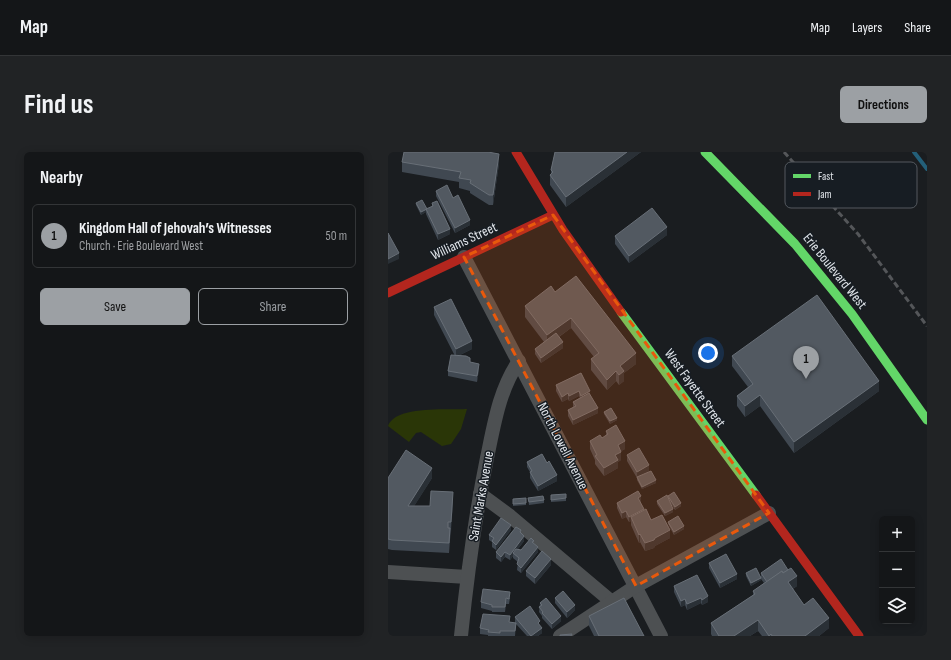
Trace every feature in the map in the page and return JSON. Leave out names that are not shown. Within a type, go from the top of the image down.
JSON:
[{"type":"street","name":"West Fayette Street","points":[[516,152],[531,180],[553,215],[602,285],[859,636]]},
{"type":"street","name":"Erie Boulevard West","points":[[706,152],[805,255],[852,314],[927,420]]},
{"type":"street","name":"Williams Street","points":[[388,293],[553,215]]},
{"type":"street","name":"North Lowell Avenue","points":[[464,257],[661,636]]},
{"type":"street","name":"Saint Marks Avenue","points":[[461,636],[467,577],[480,494],[497,409],[511,373],[519,361]]},
{"type":"street","points":[[480,494],[510,516],[612,602]]},
{"type":"street","points":[[560,636],[636,586],[769,513]]},
{"type":"street","points":[[388,572],[467,577]]},
{"type":"highlighted area","points":[[553,215],[769,513],[636,586],[464,257]]},
{"type":"green space","points":[[436,409],[467,409],[461,429],[451,444],[442,446],[421,432],[416,433],[409,442],[388,426],[393,419],[411,412]]},
{"type":"building","points":[[404,152],[488,152],[499,154],[493,195],[489,195],[470,183],[471,180],[459,178],[461,172],[402,162]]},
{"type":"building","points":[[555,152],[627,152],[566,197],[550,175],[553,172],[551,170]]},
{"type":"building","points":[[447,185],[453,198],[458,195],[470,220],[455,228],[436,191]]},
{"type":"building","points":[[422,200],[427,209],[421,212],[416,203]]},
{"type":"building","points":[[437,201],[450,229],[438,234],[426,209],[433,206],[432,203]]},
{"type":"building","points":[[652,208],[667,227],[629,256],[615,236]]},
{"type":"building","points":[[388,233],[399,253],[388,259]]},
{"type":"building","points":[[576,276],[636,353],[620,366],[624,371],[619,375],[616,371],[607,380],[591,359],[599,353],[571,318],[547,335],[525,306],[551,286],[555,292]]},
{"type":"building","points":[[817,295],[879,381],[794,442],[760,395],[745,406],[737,396],[753,384],[732,356]]},
{"type":"building","points":[[451,299],[472,341],[456,349],[434,307]]},
{"type":"building","points":[[556,333],[563,342],[541,358],[535,349]]},
{"type":"building","points":[[451,355],[466,356],[470,358],[470,362],[479,364],[477,376],[448,371]]},
{"type":"building","points":[[581,373],[590,391],[581,396],[579,391],[569,396],[568,393],[562,397],[556,385]]},
{"type":"building","points":[[589,393],[598,408],[573,420],[568,410],[576,406],[573,402]]},
{"type":"building","points":[[611,408],[617,418],[610,421],[604,412]]},
{"type":"building","points":[[616,425],[625,441],[618,445],[621,452],[615,455],[618,460],[604,468],[595,456],[597,455],[590,441],[600,435],[602,438],[608,434],[606,431]]},
{"type":"building","points":[[639,448],[649,465],[637,472],[627,455]]},
{"type":"building","points":[[406,450],[432,468],[408,506],[430,506],[431,491],[453,492],[451,522],[448,522],[448,528],[450,528],[449,543],[388,539],[388,478]]},
{"type":"building","points":[[542,454],[547,463],[549,461],[557,475],[538,486],[530,472],[532,471],[527,462]]},
{"type":"building","points":[[651,471],[656,480],[642,487],[637,477]]},
{"type":"building","points":[[638,491],[641,496],[638,498],[644,509],[629,517],[626,511],[622,513],[617,503]]},
{"type":"building","points":[[674,492],[681,503],[675,507],[668,496]]},
{"type":"building","points":[[566,494],[566,498],[551,500],[551,495]]},
{"type":"building","points":[[667,495],[673,509],[665,513],[657,501]]},
{"type":"building","points":[[543,496],[544,500],[529,502],[528,498]]},
{"type":"building","points":[[526,498],[526,503],[513,504],[513,499]]},
{"type":"building","points":[[646,509],[651,520],[662,515],[670,530],[654,540],[645,543],[640,534],[639,535],[631,517]]},
{"type":"building","points":[[678,516],[684,526],[674,532],[668,522]]},
{"type":"building","points":[[501,518],[511,525],[496,545],[492,541],[494,538],[489,535]]},
{"type":"building","points":[[516,527],[521,530],[520,532],[524,536],[510,555],[505,552],[501,557],[496,552]]},
{"type":"building","points":[[531,538],[534,541],[532,542],[538,547],[521,568],[517,564],[519,558],[513,553],[516,549],[521,550]]},
{"type":"building","points":[[542,551],[551,559],[535,578],[526,571]]},
{"type":"building","points":[[726,554],[737,574],[720,583],[709,563]]},
{"type":"building","points":[[781,559],[788,570],[783,573],[782,571],[767,582],[761,573]]},
{"type":"building","points":[[756,568],[761,578],[751,583],[746,573]]},
{"type":"building","points":[[791,568],[797,576],[788,582],[804,605],[813,598],[829,618],[805,636],[772,636],[771,634],[769,636],[758,620],[734,636],[719,636],[711,623],[755,594],[753,591],[782,571],[783,573]]},
{"type":"building","points":[[697,575],[708,596],[702,600],[701,598],[687,604],[685,599],[681,601],[674,586]]},
{"type":"building","points":[[483,589],[510,592],[509,599],[506,598],[505,607],[492,607],[492,605],[481,602]]},
{"type":"building","points":[[563,591],[575,605],[567,612],[555,598]]},
{"type":"building","points":[[546,598],[561,616],[552,624],[542,613],[543,612],[539,607],[542,605],[540,603]]},
{"type":"building","points":[[624,598],[644,636],[599,636],[589,616]]},
{"type":"building","points":[[530,606],[540,621],[538,623],[542,628],[531,636],[515,617]]},
{"type":"building","points":[[483,614],[510,616],[509,622],[516,623],[515,631],[500,631],[500,633],[488,632],[489,630],[480,628]]},
{"type":"building","points":[[572,634],[571,636],[560,636],[560,635]]},
{"type":"waterway","points":[[914,152],[927,169]]},
{"type":"railway","points":[[784,152],[793,162]]},
{"type":"railway","points":[[835,208],[858,234],[927,326]]},
{"type":"traffic: fast","points":[[705,152],[795,244],[852,314],[927,420]]},
{"type":"traffic: fast","points":[[621,312],[756,495]]},
{"type":"traffic: jam","points":[[516,152],[563,230],[621,312]]},
{"type":"traffic: jam","points":[[388,293],[553,215]]},
{"type":"traffic: jam","points":[[756,495],[859,636]]},
{"type":"place","name":"Kingdom Hall of Jehovah’s Witnesses","points":[[806,379]]}]
